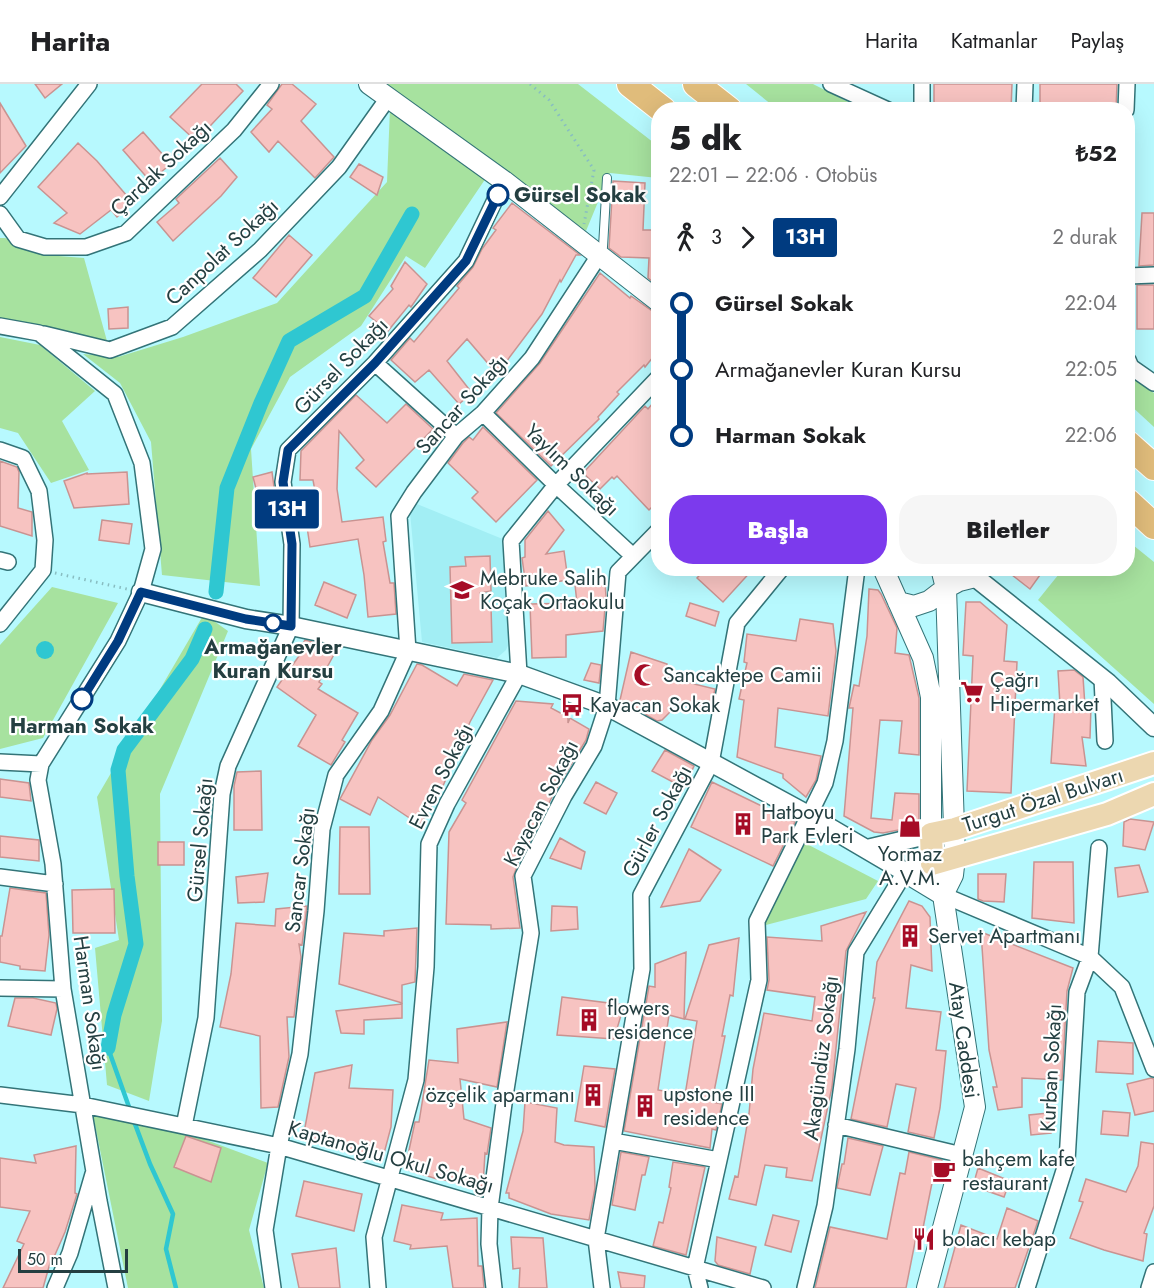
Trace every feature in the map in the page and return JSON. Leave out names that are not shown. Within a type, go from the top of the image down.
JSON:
[{"type":"highway","points":[[630,84],[653,102]]},
{"type":"highway","points":[[696,84],[719,102]]},
{"type":"highway","points":[[1135,450],[1154,467]]},
{"type":"highway","points":[[1135,508],[1154,526]]},
{"type":"main road","points":[[369,84],[600,254],[651,296]]},
{"type":"main road","name":"Atay Caddesi","points":[[887,576],[923,658],[931,697],[932,864],[944,895],[975,1107],[927,1288]]},
{"type":"main road","name":"Atay Caddesi","points":[[943,576],[946,588],[955,828],[953,875],[944,895]]},
{"type":"main road","points":[[898,602],[914,606],[929,601],[966,576]]},
{"type":"main road","name":"Turgut Özal Bulvarı","points":[[931,834],[1103,782],[1146,766]]},
{"type":"main road","name":"Turgut Özal Bulvarı","points":[[932,864],[1107,814],[1154,794]]},
{"type":"main road","points":[[905,872],[944,895]]},
{"type":"street","points":[[0,197],[89,84]]},
{"type":"street","name":"Çardak Sokağı","points":[[0,214],[18,239],[45,247],[86,247],[126,232],[234,130],[271,84]]},
{"type":"street","points":[[831,84],[870,102]]},
{"type":"street","points":[[922,84],[922,102]]},
{"type":"street","points":[[1024,102],[1025,84]]},
{"type":"street","points":[[1126,102],[1127,84]]},
{"type":"street","name":"Canpolat Sokağı","points":[[0,326],[110,350],[172,327],[260,250],[339,167],[388,98]]},
{"type":"street","name":"Gürsel Sokağı","points":[[184,1126],[206,1018],[222,794],[228,766],[291,626],[292,544],[283,482],[288,450],[375,363],[466,261],[504,182]]},
{"type":"street","name":"Sancar Sokağı","points":[[273,1288],[265,1230],[279,1146],[300,1054],[316,911],[322,829],[336,775],[381,711],[408,651],[399,516],[456,436],[483,413],[532,358],[600,254]]},
{"type":"street","points":[[1135,276],[1154,275]]},
{"type":"street","points":[[0,762],[41,764],[118,641],[141,592],[153,549],[142,463],[115,394],[39,333]]},
{"type":"street","points":[[375,363],[456,436]]},
{"type":"street","points":[[1135,370],[1154,383]]},
{"type":"street","points":[[519,674],[511,541],[556,485],[651,385]]},
{"type":"street","name":"Yaylım Sokağı","points":[[483,413],[633,556]]},
{"type":"street","points":[[0,450],[23,458],[39,491],[45,540],[43,570],[0,624]]},
{"type":"street","name":"Kayacan Sokağı","points":[[494,1288],[489,1244],[490,1208],[505,1095],[531,933],[523,876],[564,796],[594,746],[607,706],[618,572],[651,538]]},
{"type":"street","name":"Gürler Sokağı","points":[[602,1288],[596,1239],[642,969],[641,895],[711,763],[736,623],[775,576]]},
{"type":"street","points":[[700,1288],[695,1268],[759,981],[757,921],[825,783],[835,741],[856,576]]},
{"type":"street","points":[[974,576],[1102,678],[1154,727]]},
{"type":"street","points":[[141,592],[246,619],[291,626],[519,674],[607,706],[808,815],[905,872],[932,864]]},
{"type":"street","name":"Evren Sokağı","points":[[378,1288],[374,1237],[416,1080],[426,968],[429,844],[447,804],[519,674]]},
{"type":"street","points":[[1102,678],[1104,741]]},
{"type":"street","name":"Harman Sokağı","points":[[41,764],[38,780],[53,864],[63,989],[116,1288]]},
{"type":"street","points":[[867,849],[931,834]]},
{"type":"street","name":"Kurban Sokağı","points":[[1027,1288],[1067,1161],[1077,992],[1090,957],[1099,848]]},
{"type":"street","name":"Akagündüz Sokağı","points":[[805,1288],[825,1206],[847,1048],[856,952],[905,872]]},
{"type":"street","points":[[0,876],[55,884]]},
{"type":"street","points":[[944,895],[1090,957],[1122,987],[1154,1069]]},
{"type":"street","points":[[0,988],[63,989]]},
{"type":"street","name":"Kaptanoğlu Okul Sokağı","points":[[0,1095],[83,1105],[279,1146],[763,1288]]},
{"type":"street","points":[[836,1125],[962,1155]]},
{"type":"street","points":[[613,1141],[719,1160]]},
{"type":"street","points":[[56,1288],[70,1253],[94,1170]]},
{"type":"street","points":[[1149,1288],[1154,1272]]},
{"type":"lane","points":[[600,254],[603,247],[607,178]]},
{"type":"path","points":[[530,84],[549,100],[594,170],[581,242]]},
{"type":"path","points":[[43,570],[141,592]]},
{"type":"shaded area","name":"Mebruke Salih Koçak Ortaokulu","points":[[417,504],[505,540],[511,639],[506,650],[497,658],[422,642],[410,512]]},
{"type":"shaded area","points":[[45,641],[51,644],[54,650],[51,656],[45,659],[39,656],[36,650],[39,644]]},
{"type":"green space","points":[[385,84],[578,84],[651,141],[651,177],[610,173],[586,231]]},
{"type":"green space","points":[[746,84],[813,84],[848,102],[768,102]]},
{"type":"green space","points":[[390,108],[486,178],[425,268],[406,256],[361,326],[290,377],[251,449],[260,586],[162,575],[151,442],[120,383],[83,354],[118,357],[183,337],[277,303],[387,182]]},
{"type":"green space","points":[[0,238],[46,255],[84,258],[107,341],[0,321]]},
{"type":"green space","points":[[0,337],[40,345],[95,391],[62,421],[89,470],[51,483],[18,433],[0,428]]},
{"type":"green space","points":[[1135,378],[1154,393],[1154,427],[1135,409]]},
{"type":"green space","points":[[1135,547],[1154,562],[1154,704],[1038,600],[1057,576],[1135,576]]},
{"type":"green space","points":[[52,587],[118,603],[43,738],[0,749],[0,645]]},
{"type":"green space","points":[[204,614],[228,631],[160,794],[162,1021],[149,1101],[107,1085],[95,948],[119,940],[97,797]]},
{"type":"green space","points":[[803,842],[878,881],[866,899],[762,926]]},
{"type":"green space","points":[[93,1115],[185,1132],[268,1163],[249,1230],[264,1288],[128,1288]]},
{"type":"building","points":[[35,84],[62,84],[45,98]]},
{"type":"building","points":[[202,84],[236,84],[243,91],[196,141],[170,117]]},
{"type":"building","points":[[282,84],[292,84],[316,104],[301,121],[334,157],[315,178],[278,141],[269,152],[251,132],[272,109],[267,105]]},
{"type":"building","points":[[934,84],[1012,84],[1011,102],[934,102]]},
{"type":"building","points":[[1040,84],[1117,84],[1116,102],[1040,102]]},
{"type":"building","points":[[0,103],[26,146],[0,173]]},
{"type":"building","points":[[143,132],[171,164],[150,181],[123,150]]},
{"type":"building","points":[[78,143],[97,161],[133,203],[117,217],[111,210],[80,234],[54,223],[67,213],[38,187]]},
{"type":"building","points":[[220,158],[237,177],[221,196],[173,241],[157,222],[179,203],[176,199]]},
{"type":"building","points":[[359,164],[383,177],[377,195],[350,177]]},
{"type":"building","points":[[613,181],[645,183],[643,230],[651,230],[651,280],[648,278],[649,258],[621,257],[609,248]]},
{"type":"building","points":[[512,203],[580,255],[576,255],[542,314],[497,374],[467,339],[447,361],[472,393],[459,404],[429,370],[415,382],[391,360],[410,338],[414,342],[459,288],[457,286],[473,267],[482,249],[496,230],[493,228]]},
{"type":"building","points":[[1142,213],[1154,213],[1154,265],[1139,266]]},
{"type":"building","points":[[289,235],[312,255],[276,297],[253,278]]},
{"type":"building","points":[[405,262],[427,284],[411,307],[409,305],[388,331],[369,316],[393,289],[391,286]]},
{"type":"building","points":[[600,273],[630,298],[631,296],[651,310],[651,360],[617,392],[619,394],[598,417],[599,419],[551,466],[496,413],[540,363]]},
{"type":"building","points":[[1137,285],[1154,285],[1154,329],[1137,329]]},
{"type":"building","points":[[128,307],[128,328],[109,329],[108,309]]},
{"type":"building","points":[[356,395],[387,423],[406,404],[433,429],[376,487],[356,468],[364,460],[339,431],[337,489],[342,522],[383,517],[386,541],[383,542],[390,583],[394,583],[396,614],[368,617],[358,539],[310,547],[306,520],[320,518],[313,480],[300,480],[301,451]]},
{"type":"building","points":[[651,405],[651,508],[649,510],[617,476],[614,479],[612,477],[600,489],[583,473],[645,406],[648,409]]},
{"type":"building","points":[[483,427],[537,480],[496,522],[472,498],[478,492],[448,463],[463,443],[469,437],[473,440]]},
{"type":"building","points":[[0,461],[17,467],[19,472],[18,508],[32,512],[32,536],[0,526]]},
{"type":"building","points":[[127,472],[129,504],[74,508],[64,481],[87,473]]},
{"type":"building","points":[[272,472],[276,502],[259,500],[253,477]]},
{"type":"building","points":[[548,511],[564,530],[546,554],[564,551],[568,580],[526,586],[522,558],[525,557],[525,540]]},
{"type":"building","points":[[102,520],[132,524],[129,544],[99,540]]},
{"type":"building","points":[[490,556],[491,591],[480,593],[482,606],[491,606],[492,642],[452,643],[450,567],[466,566],[465,557]]},
{"type":"building","points":[[699,576],[747,576],[723,602],[697,578]]},
{"type":"building","points":[[1013,576],[1039,576],[1030,589]]},
{"type":"building","points":[[324,582],[356,595],[347,618],[315,605]]},
{"type":"building","points":[[605,582],[603,631],[566,635],[566,657],[532,658],[530,604],[577,603],[575,585]]},
{"type":"building","points":[[869,589],[878,590],[881,594],[897,628],[895,653],[909,655],[919,698],[919,755],[899,753],[902,721],[880,720],[871,818],[892,820],[895,793],[919,794],[919,825],[883,833],[874,832],[844,816],[853,708],[849,708],[854,685],[859,686],[867,636]]},
{"type":"building","points":[[966,602],[980,602],[1007,625],[1004,661],[1017,662],[1011,793],[967,791],[973,656],[963,655]]},
{"type":"building","points":[[690,603],[719,612],[715,626],[686,616]]},
{"type":"building","points":[[800,619],[833,624],[836,651],[828,716],[778,708],[775,747],[821,756],[816,780],[806,797],[783,778],[783,774],[737,757],[744,700],[739,699],[747,663],[744,662],[747,634],[796,641]]},
{"type":"building","points":[[305,640],[337,649],[319,682],[322,684],[318,689],[358,713],[342,740],[345,742],[331,765],[298,746],[316,715],[277,687],[299,656],[297,655]]},
{"type":"building","name":"Sancaktepe Camii","points":[[631,652],[667,664],[665,677],[715,689],[710,711],[671,702],[670,712],[662,720],[657,721],[620,700]]},
{"type":"building","points":[[591,663],[601,665],[599,683],[584,680]]},
{"type":"building","points":[[417,664],[457,686],[464,674],[493,680],[470,722],[443,786],[420,825],[378,797],[370,815],[340,799],[372,740],[390,715]]},
{"type":"building","points":[[1074,670],[1083,677],[1085,706],[1091,706],[1090,738],[1082,737],[1086,766],[1051,763],[1055,705],[1060,705],[1058,671]]},
{"type":"building","points":[[516,701],[553,704],[551,708],[568,717],[568,723],[570,718],[589,729],[586,740],[555,791],[525,851],[518,848],[518,864],[513,877],[520,928],[491,929],[491,925],[446,924],[449,832],[466,803],[462,800]]},
{"type":"building","points":[[665,750],[694,766],[684,788],[652,771]]},
{"type":"building","points":[[261,771],[262,830],[234,830],[234,786],[237,772]]},
{"type":"building","points":[[0,779],[29,783],[31,801],[0,797]]},
{"type":"building","points":[[596,782],[617,793],[606,814],[584,803]]},
{"type":"building","name":"Hatboyu Park Evleri","points":[[712,782],[795,822],[773,866],[691,827]]},
{"type":"building","points":[[1130,819],[1154,822],[1145,850],[1123,846],[1124,822]]},
{"type":"building","points":[[340,827],[369,827],[370,894],[339,894]]},
{"type":"building","points":[[0,836],[39,840],[39,861],[0,857]]},
{"type":"building","points":[[560,838],[585,852],[581,869],[550,858]]},
{"type":"building","points":[[158,842],[184,842],[184,865],[158,865]]},
{"type":"building","points":[[689,849],[721,870],[700,901],[661,907]]},
{"type":"building","points":[[1034,862],[1073,862],[1074,923],[1032,918]]},
{"type":"building","points":[[1139,865],[1148,892],[1118,897],[1115,868]]},
{"type":"building","points":[[268,873],[264,902],[238,903],[236,877]]},
{"type":"building","points":[[978,874],[1006,874],[1004,902],[978,899]]},
{"type":"building","points":[[10,888],[46,893],[49,935],[45,971],[20,969],[20,966],[0,962],[0,936],[2,936]]},
{"type":"building","points":[[114,889],[115,933],[73,933],[72,890]]},
{"type":"building","points":[[909,901],[922,906],[930,917],[932,971],[911,965],[906,1008],[941,1012],[936,1050],[946,1051],[940,1108],[934,1138],[908,1132],[916,1088],[896,1084],[887,1127],[851,1119],[875,998],[873,998],[877,962]]},
{"type":"building","points":[[307,906],[302,945],[299,944],[301,957],[294,1017],[287,1017],[289,1057],[278,1107],[261,1108],[260,1036],[220,1027],[231,974],[236,923],[275,926],[276,909]]},
{"type":"building","points":[[552,906],[577,907],[578,929],[551,931]]},
{"type":"building","points":[[866,912],[846,951],[832,1087],[812,1181],[786,1177],[787,1168],[765,1165],[756,1205],[729,1199],[735,1176],[738,1177],[749,1114],[753,1069],[764,1013],[812,1021],[815,997],[767,990],[769,980],[767,937],[822,941],[821,926]]},
{"type":"building","points":[[417,928],[415,982],[402,985],[402,1003],[339,984],[344,933],[384,936],[384,931]]},
{"type":"building","points":[[981,932],[1073,968],[1067,991],[1062,1080],[1022,1078],[1022,1107],[998,1110],[993,1087],[997,1087],[989,1050]]},
{"type":"building","points":[[739,938],[733,996],[730,995],[722,1036],[725,1036],[712,1102],[722,1104],[716,1130],[712,1129],[710,1148],[624,1131],[649,986],[655,987],[655,964],[686,952],[684,1019],[669,1015],[658,1090],[685,1095],[697,1021],[685,1019],[709,945]]},
{"type":"building","name":"flowers residence","points":[[562,997],[624,1005],[614,1039],[557,1035]]},
{"type":"building","points":[[15,998],[33,998],[56,1003],[57,1009],[51,1035],[8,1026]]},
{"type":"building","points":[[402,1004],[402,1018],[364,1020],[364,1034],[341,1033],[336,1011]]},
{"type":"building","points":[[507,1022],[497,1087],[460,1079],[464,1119],[491,1128],[487,1154],[485,1153],[483,1186],[437,1179],[405,1169],[415,1122],[419,1122],[429,1060],[458,1063],[457,1029]]},
{"type":"building","points":[[1098,1041],[1133,1043],[1133,1074],[1096,1072]]},
{"type":"building","points":[[352,1065],[349,1088],[393,1090],[391,1127],[382,1161],[349,1152],[349,1149],[303,1138],[315,1073]]},
{"type":"building","name":"özçelik aparmanı","points":[[584,1066],[615,1069],[605,1127],[575,1121]]},
{"type":"building","points":[[1154,1079],[1154,1111],[1135,1115],[1127,1084]]},
{"type":"building","points":[[525,1102],[557,1108],[555,1142],[564,1145],[594,1147],[595,1188],[589,1220],[551,1214],[509,1198],[509,1193],[506,1193],[523,1131]]},
{"type":"building","points":[[1103,1111],[1130,1113],[1128,1136],[1101,1134]]},
{"type":"building","points":[[1048,1113],[1051,1133],[1031,1135],[1029,1115]]},
{"type":"building","points":[[186,1136],[221,1148],[211,1182],[174,1167]]},
{"type":"building","points":[[848,1138],[883,1146],[870,1195],[837,1188]]},
{"type":"building","points":[[1141,1142],[1154,1144],[1154,1206],[1144,1233],[1147,1234],[1143,1261],[1070,1238],[1083,1202],[1079,1201],[1086,1179],[1126,1192],[1138,1166]]},
{"type":"building","points":[[76,1146],[75,1193],[77,1194],[65,1232],[54,1257],[52,1256],[43,1288],[3,1288],[24,1244],[17,1241],[30,1211],[0,1207],[0,1158],[36,1163],[34,1155]]},
{"type":"building","points":[[621,1152],[649,1157],[645,1175],[642,1175],[635,1210],[612,1205]]},
{"type":"building","points":[[909,1152],[942,1160],[939,1174],[934,1173],[922,1233],[917,1232],[906,1288],[815,1288],[830,1227],[887,1239],[900,1173],[905,1174]]},
{"type":"building","points":[[673,1162],[705,1167],[686,1255],[653,1246],[659,1222],[663,1223],[671,1188],[669,1187]]},
{"type":"building","points":[[978,1168],[1010,1181],[1004,1197],[973,1186]]},
{"type":"building","points":[[304,1181],[362,1194],[354,1231],[296,1216]]},
{"type":"building","points":[[402,1205],[443,1213],[441,1220],[477,1218],[478,1266],[482,1266],[484,1288],[453,1288],[447,1246],[410,1249],[411,1245],[394,1241]]},
{"type":"building","points":[[1007,1208],[1038,1221],[1015,1288],[944,1288],[961,1225],[997,1239]]},
{"type":"building","points":[[773,1215],[799,1221],[791,1252],[765,1245]]},
{"type":"building","points":[[511,1237],[543,1238],[547,1288],[519,1288],[520,1268],[513,1269]]},
{"type":"building","points":[[717,1237],[756,1247],[750,1274],[718,1265],[715,1261]]},
{"type":"building","points":[[336,1248],[340,1288],[299,1288],[292,1254]]},
{"type":"building","points":[[618,1272],[645,1276],[644,1288],[621,1288]]},
{"type":"waterway","points":[[216,592],[227,488],[289,341],[365,296],[412,214]]},
{"type":"waterway","points":[[108,1048],[114,1015],[136,944],[127,876],[118,770],[124,750],[192,659],[205,629]]},
{"type":"waterway","points":[[108,1048],[129,1107]]},
{"type":"waterway","points":[[135,1124],[173,1214],[166,1249],[176,1288]]},
{"type":"bus line","name":"13H","points":[[82,699],[118,641],[141,592],[246,619],[291,626],[292,544],[283,482],[288,450],[375,363],[466,261],[498,195]]},
{"type":"place","name":"Gürsel Sokak","points":[[498,195]]},
{"type":"place","name":"Mebruke Salih Koçak Ortaokulu","points":[[462,590]]},
{"type":"place","name":"Armağanevler Kuran Kursu","points":[[273,623]]},
{"type":"place","name":"Sancaktepe Camii","points":[[645,675]]},
{"type":"place","name":"Çağrı Hipermarket","points":[[972,692]]},
{"type":"place","name":"Harman Sokak","points":[[82,699]]},
{"type":"place","name":"Kayacan Sokak","points":[[572,705]]},
{"type":"place","name":"Hatboyu Park Evleri","points":[[743,824]]},
{"type":"place","name":"Yormaz A.V.M.","points":[[910,826]]},
{"type":"place","name":"Servet Apartmanı","points":[[910,936]]},
{"type":"place","name":"flowers residence","points":[[589,1020]]},
{"type":"place","name":"özçelik aparmanı","points":[[593,1095]]},
{"type":"place","name":"upstone III residence","points":[[645,1106]]},
{"type":"place","name":"bahçem kafe restaurant","points":[[944,1171]]},
{"type":"place","name":"bolacı kebap","points":[[924,1239]]}]
